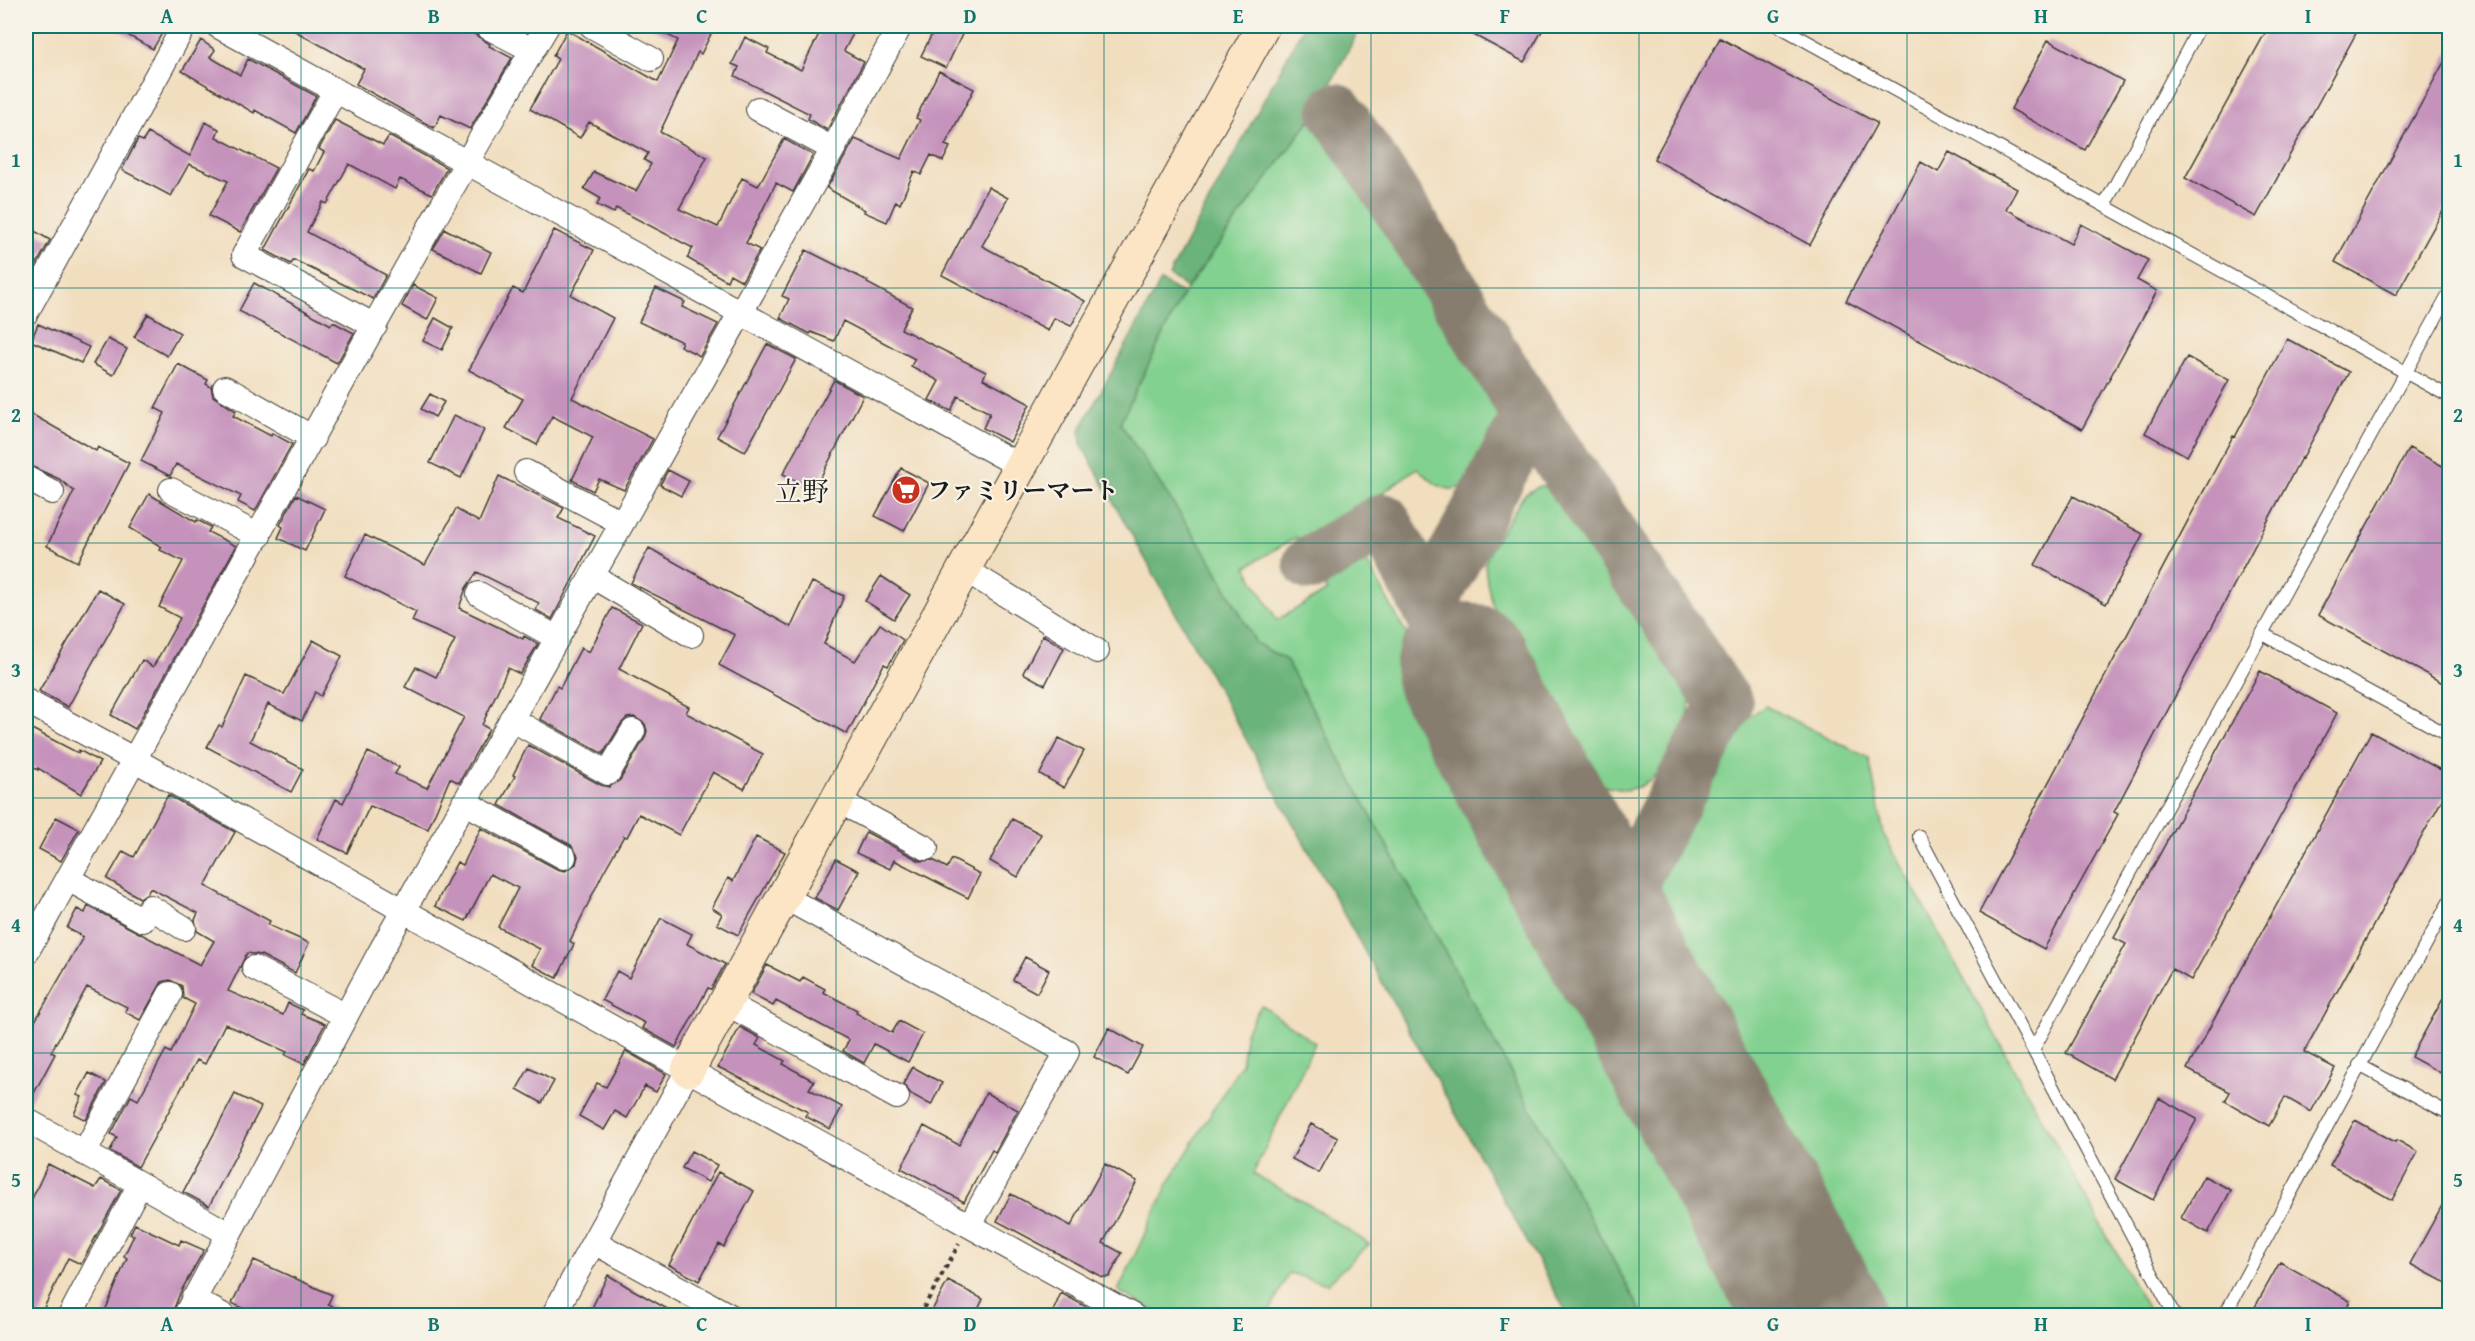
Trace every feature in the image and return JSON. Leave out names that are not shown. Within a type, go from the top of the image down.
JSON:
[{"type":"street","points":[[26,313],[184,26]]},
{"type":"street","points":[[218,26],[1022,467]]},
{"type":"street","points":[[486,26],[532,50]]},
{"type":"street","points":[[26,953],[466,163],[547,26]]},
{"type":"street","points":[[592,26],[651,59]]},
{"type":"street","points":[[553,1316],[1263,26]]},
{"type":"street","points":[[224,1316],[189,1307],[464,802],[833,149],[897,27]]},
{"type":"street","points":[[335,91],[244,255],[375,326]]},
{"type":"street","points":[[758,109],[833,149]]},
{"type":"street","points":[[225,388],[313,438]]},
{"type":"street","points":[[526,472],[622,523]]},
{"type":"street","points":[[26,478],[52,492]]},
{"type":"street","points":[[171,490],[259,536]]},
{"type":"street","points":[[964,569],[1098,651]]},
{"type":"street","points":[[592,576],[691,635]]},
{"type":"street","points":[[479,594],[556,638]]},
{"type":"street","points":[[26,702],[135,760],[1133,1316]]},
{"type":"street","points":[[511,719],[608,773],[633,731]]},
{"type":"street","points":[[837,800],[926,848]]},
{"type":"street","points":[[464,802],[564,857]]},
{"type":"street","points":[[68,879],[142,920],[150,907],[184,928]]},
{"type":"street","points":[[784,897],[1067,1052],[970,1225]]},
{"type":"street","points":[[254,968],[346,1016]]},
{"type":"street","points":[[84,1153],[170,994]]},
{"type":"street","points":[[726,1003],[897,1097]]},
{"type":"street","points":[[26,1120],[229,1234]]},
{"type":"street","points":[[70,1316],[140,1184]]},
{"type":"street","points":[[594,1242],[730,1316]]},
{"type":"lane","points":[[1779,26],[2105,204],[2450,397]]},
{"type":"lane","points":[[2105,204],[2200,26]]},
{"type":"lane","points":[[2034,1050],[2450,292]]},
{"type":"lane","points":[[2263,634],[2450,736]]},
{"type":"lane","points":[[1919,836],[2175,1316]]},
{"type":"lane","points":[[2224,1316],[2450,900]]},
{"type":"lane","points":[[2360,1065],[2450,1114]]},
{"type":"path","points":[[919,1316],[970,1225]]},
{"type":"green space","points":[[1304,26],[1361,26],[1317,110],[1187,288],[1169,275]]},
{"type":"green space","points":[[1317,110],[1486,367],[1498,396],[1499,424],[1484,460],[1477,471],[1461,487],[1452,489],[1442,487],[1417,468],[1346,519],[1301,545],[1296,537],[1246,567],[1277,620],[1327,591],[1324,586],[1366,560],[1779,1315],[1643,1315],[1286,660],[1256,643],[1213,564],[1119,423],[1183,294]]},
{"type":"green space","points":[[1161,281],[1183,294],[1120,423],[1213,564],[1256,643],[1286,660],[1643,1315],[1568,1315],[1081,444],[1080,430]]},
{"type":"green space","points":[[1539,486],[1554,486],[1571,497],[1688,674],[1691,691],[1688,717],[1665,768],[1641,786],[1626,790],[1607,787],[1593,778],[1582,766],[1493,606],[1485,563],[1492,547],[1524,495]]},
{"type":"green space","points":[[1765,706],[1869,758],[1884,835],[2151,1315],[1882,1315],[1664,918],[1660,884],[1665,871],[1738,731],[1749,717]]},
{"type":"green space","points":[[1261,1005],[1315,1043],[1253,1174],[1313,1207],[1369,1244],[1327,1284],[1289,1273],[1268,1315],[1162,1315],[1118,1291],[1169,1182],[1241,1064],[1246,1032]]},
{"type":"building","points":[[111,26],[166,26],[153,49]]},
{"type":"building","points":[[286,26],[472,26],[474,34],[490,44],[489,46],[512,58],[470,129],[441,115],[434,128],[356,84],[364,69]]},
{"type":"building","points":[[648,26],[715,26],[701,54],[698,52],[660,132],[707,157],[679,209],[718,227],[742,178],[758,186],[784,139],[813,155],[793,192],[776,183],[746,243],[760,250],[742,281],[730,274],[727,281],[687,258],[693,248],[616,208],[614,213],[597,205],[600,198],[584,189],[594,172],[636,191],[651,164],[644,160],[648,153],[589,122],[580,138],[530,109],[558,59],[553,56],[567,30],[658,82],[678,40]]},
{"type":"building","points":[[823,26],[857,26],[844,51],[864,62],[827,130],[808,119],[810,114],[735,76],[739,67],[732,64],[745,37],[769,49],[767,53],[801,70]]},
{"type":"building","points":[[936,26],[966,26],[946,68],[921,56]]},
{"type":"building","points":[[1457,26],[1545,26],[1524,62]]},
{"type":"building","points":[[2269,26],[2360,26],[2256,217],[2185,178]]},
{"type":"building","points":[[1720,38],[1877,123],[1810,245],[1654,159]]},
{"type":"building","points":[[201,40],[215,50],[210,57],[240,75],[248,59],[316,96],[296,133],[255,110],[254,113],[182,71]]},
{"type":"building","points":[[2048,40],[2123,81],[2085,150],[2011,109]]},
{"type":"building","points":[[2450,51],[2450,198],[2396,295],[2335,262]]},
{"type":"building","points":[[939,71],[974,89],[945,145],[950,147],[943,161],[931,155],[921,175],[914,171],[900,204],[896,201],[887,222],[864,212],[865,210],[827,188],[855,139],[901,159],[920,120],[916,118]]},
{"type":"building","points":[[335,120],[383,145],[389,136],[447,168],[432,194],[400,179],[395,189],[349,164],[327,204],[323,202],[307,232],[386,275],[373,299],[294,260],[291,264],[265,250],[309,169],[314,171],[324,152],[319,149]]},
{"type":"building","points":[[205,122],[219,129],[216,137],[276,168],[240,232],[209,216],[228,181],[189,164],[171,196],[122,170],[138,139],[143,141],[148,133],[190,156]]},
{"type":"building","points":[[1949,152],[2017,189],[2006,209],[2071,244],[2081,224],[2148,260],[2137,280],[2157,291],[2082,429],[1846,301],[1921,162],[1938,172]]},
{"type":"building","points":[[988,187],[1008,198],[982,246],[1085,301],[1071,326],[1054,318],[1048,331],[942,275]]},
{"type":"building","points":[[26,226],[50,240],[26,284]]},
{"type":"building","points":[[445,229],[491,252],[481,273],[433,249]]},
{"type":"building","points":[[554,230],[594,250],[571,295],[613,318],[572,398],[653,439],[624,490],[599,479],[593,491],[572,480],[593,437],[552,416],[537,445],[506,428],[523,399],[469,370],[513,288],[523,293]]},
{"type":"building","points":[[806,250],[868,281],[867,283],[912,307],[901,329],[986,372],[983,379],[1030,404],[1010,442],[983,428],[990,413],[958,396],[951,411],[929,400],[939,381],[911,366],[915,359],[843,321],[834,341],[811,332],[810,334],[780,318],[789,299],[782,296]]},
{"type":"building","points":[[254,283],[331,325],[333,322],[354,333],[337,363],[239,311]]},
{"type":"building","points":[[413,285],[438,298],[427,320],[402,306]]},
{"type":"building","points":[[656,288],[685,302],[682,307],[718,324],[700,356],[680,346],[682,342],[639,322]]},
{"type":"building","points":[[148,314],[180,333],[167,356],[134,337]]},
{"type":"building","points":[[435,318],[453,328],[442,350],[423,341]]},
{"type":"building","points":[[38,324],[89,347],[81,363],[31,341]]},
{"type":"building","points":[[108,339],[127,349],[113,375],[93,364]]},
{"type":"building","points":[[2287,339],[2349,372],[2301,458],[2114,812],[2118,814],[2044,949],[1979,913]]},
{"type":"building","points":[[767,344],[796,359],[745,452],[717,437]]},
{"type":"building","points":[[2187,357],[2229,380],[2187,456],[2145,433]]},
{"type":"building","points":[[178,364],[208,380],[206,384],[211,387],[213,396],[236,411],[233,416],[292,444],[255,511],[238,502],[241,496],[176,464],[170,476],[141,461],[165,413],[155,408]]},
{"type":"building","points":[[834,380],[863,396],[814,490],[783,474]]},
{"type":"building","points":[[430,394],[444,402],[435,417],[421,409]]},
{"type":"building","points":[[26,411],[96,451],[98,447],[129,463],[78,562],[47,546],[74,491],[59,479],[26,464]]},
{"type":"building","points":[[454,415],[484,430],[461,478],[430,463]]},
{"type":"building","points":[[2409,448],[2450,470],[2450,687],[2318,615]]},
{"type":"building","points":[[901,468],[929,483],[904,531],[875,516]]},
{"type":"building","points":[[668,470],[689,481],[681,496],[660,485]]},
{"type":"building","points":[[499,476],[564,508],[558,518],[595,536],[552,619],[536,610],[539,603],[477,572],[466,588],[459,608],[538,644],[520,674],[508,668],[482,725],[489,729],[459,783],[450,778],[428,829],[370,806],[347,853],[317,839],[336,799],[343,803],[368,752],[399,767],[395,774],[427,788],[464,717],[405,687],[416,667],[436,677],[455,640],[412,621],[416,612],[345,576],[365,535],[425,565],[456,509],[479,522]]},
{"type":"building","points":[[149,494],[196,522],[197,520],[211,527],[208,532],[236,546],[135,729],[111,715],[142,660],[153,667],[180,618],[159,607],[183,561],[160,550],[162,547],[130,528]]},
{"type":"building","points":[[296,495],[325,509],[305,551],[278,538],[283,527],[280,525]]},
{"type":"building","points":[[2073,496],[2143,534],[2106,604],[2035,565]]},
{"type":"building","points":[[649,548],[791,627],[812,582],[844,596],[824,644],[855,661],[880,624],[903,640],[888,666],[884,664],[847,734],[719,665],[735,635],[631,583]]},
{"type":"building","points":[[881,576],[910,595],[894,619],[865,601]]},
{"type":"building","points":[[98,589],[125,604],[68,707],[39,691]]},
{"type":"building","points":[[612,608],[642,623],[619,669],[689,707],[686,713],[763,754],[744,789],[713,772],[679,835],[639,814],[603,873],[570,941],[574,944],[557,978],[532,965],[540,949],[498,927],[518,888],[490,874],[466,921],[435,906],[457,862],[463,865],[481,828],[557,869],[565,871],[576,864],[578,856],[571,845],[499,805],[528,745],[601,785],[609,787],[620,780],[645,738],[647,731],[645,724],[634,717],[627,718],[603,754],[540,719],[557,686],[560,688],[581,648],[589,652]]},
{"type":"building","points":[[1043,635],[1064,648],[1045,685],[1023,673]]},
{"type":"building","points":[[313,640],[342,656],[321,696],[315,692],[302,721],[268,704],[250,741],[303,769],[291,792],[207,747],[219,725],[222,727],[246,676],[284,694]]},
{"type":"building","points":[[2260,671],[2337,713],[2191,980],[2172,969],[2112,1079],[2066,1053],[2126,944],[2114,938]]},
{"type":"building","points":[[26,726],[100,762],[81,794],[38,768],[38,770],[26,764]]},
{"type":"building","points":[[2371,732],[2450,775],[2450,785],[2304,1052],[2335,1068],[2311,1112],[2285,1097],[2269,1126],[2225,1101],[2230,1092],[2187,1069]]},
{"type":"building","points":[[1059,738],[1084,751],[1064,788],[1040,774]]},
{"type":"building","points":[[168,795],[235,832],[205,886],[270,921],[268,925],[309,943],[295,973],[261,955],[247,953],[228,991],[283,1015],[288,1003],[303,1010],[301,1014],[325,1024],[304,1064],[285,1055],[287,1052],[225,1024],[205,1064],[197,1060],[138,1167],[110,1151],[117,1137],[111,1134],[131,1096],[138,1100],[166,1050],[171,1053],[195,1004],[183,998],[182,986],[170,980],[162,982],[140,1020],[125,1012],[127,1007],[87,987],[51,1052],[55,1054],[27,1106],[26,1037],[83,937],[67,928],[77,909],[85,913],[88,906],[200,965],[214,941],[197,931],[195,920],[198,913],[150,888],[140,898],[107,879],[123,851],[134,857]]},
{"type":"building","points":[[56,817],[79,829],[61,861],[39,849]]},
{"type":"building","points":[[1012,819],[1041,834],[1018,877],[990,861]]},
{"type":"building","points":[[866,832],[920,861],[933,860],[947,868],[952,859],[980,874],[968,898],[894,860],[890,869],[856,853]]},
{"type":"building","points":[[756,837],[785,852],[738,935],[717,924],[722,914],[712,908],[728,878],[733,881]]},
{"type":"building","points":[[836,859],[859,871],[838,910],[815,898]]},
{"type":"building","points":[[661,918],[692,934],[687,944],[725,964],[711,989],[708,988],[676,1047],[642,1028],[645,1023],[602,1000],[617,971],[629,978]]},
{"type":"building","points":[[1025,957],[1049,970],[1037,993],[1013,980]]},
{"type":"building","points":[[767,965],[800,982],[803,977],[825,989],[823,992],[857,1010],[856,1013],[892,1033],[899,1021],[923,1034],[908,1062],[874,1044],[864,1063],[843,1051],[849,1040],[776,1001],[773,1006],[751,994]]},
{"type":"building","points":[[2450,986],[2450,1078],[2411,1057]]},
{"type":"building","points":[[740,1027],[760,1038],[756,1045],[785,1061],[783,1064],[814,1081],[809,1089],[842,1107],[830,1129],[805,1116],[808,1112],[718,1067]]},
{"type":"building","points":[[1109,1028],[1143,1047],[1128,1075],[1094,1057]]},
{"type":"building","points":[[626,1051],[666,1074],[656,1092],[645,1086],[627,1118],[615,1111],[604,1130],[579,1116],[597,1083],[606,1087]]},
{"type":"building","points":[[913,1067],[942,1083],[931,1105],[911,1094],[903,1084]]},
{"type":"building","points":[[529,1068],[554,1081],[542,1103],[517,1089]]},
{"type":"building","points":[[89,1073],[106,1082],[86,1120],[74,1114],[82,1097],[77,1095]]},
{"type":"building","points":[[986,1093],[1018,1110],[995,1152],[992,1150],[964,1202],[901,1168],[924,1126],[959,1145]]},
{"type":"building","points":[[235,1094],[261,1107],[209,1206],[183,1192]]},
{"type":"building","points":[[2159,1098],[2197,1119],[2153,1200],[2115,1179]]},
{"type":"building","points":[[2355,1120],[2418,1152],[2392,1200],[2330,1165]]},
{"type":"building","points":[[1311,1124],[1338,1138],[1319,1173],[1292,1159]]},
{"type":"building","points":[[691,1151],[717,1165],[708,1182],[682,1168]]},
{"type":"building","points":[[48,1164],[95,1188],[101,1179],[121,1190],[81,1264],[68,1258],[40,1316],[26,1316],[26,1212]]},
{"type":"building","points":[[1105,1164],[1137,1181],[1103,1243],[1122,1253],[1109,1277],[1102,1277],[997,1221],[1011,1194],[1071,1226]]},
{"type":"building","points":[[718,1172],[754,1191],[724,1247],[719,1244],[699,1281],[669,1265]]},
{"type":"building","points":[[2204,1176],[2231,1190],[2208,1233],[2181,1218]]},
{"type":"building","points":[[2450,1191],[2450,1285],[2410,1264]]},
{"type":"building","points":[[135,1224],[179,1245],[181,1240],[204,1250],[180,1293],[171,1316],[103,1316],[127,1258],[124,1256],[134,1235],[130,1234]]},
{"type":"building","points":[[254,1260],[332,1295],[328,1304],[351,1316],[257,1316],[232,1303]]},
{"type":"building","points":[[2280,1262],[2350,1301],[2342,1316],[2250,1316]]},
{"type":"building","points":[[608,1275],[628,1287],[680,1316],[588,1316]]},
{"type":"building","points":[[948,1281],[983,1299],[975,1316],[929,1316]]},
{"type":"building","points":[[1061,1293],[1103,1316],[1051,1316]]},
{"type":"taxiway","points":[[1336,111],[1389,190],[1530,415],[1725,704],[1605,929]]},
{"type":"taxiway","points":[[1429,605],[1530,415]]},
{"type":"taxiway","points":[[1311,563],[1383,521],[1464,671]]},
{"type":"runway","points":[[1464,671],[1816,1316]]},
{"type":"place","name":"ファミリーマート","points":[[906,490]]},
{"type":"district","name":"立野","points":[[802,491]]}]
